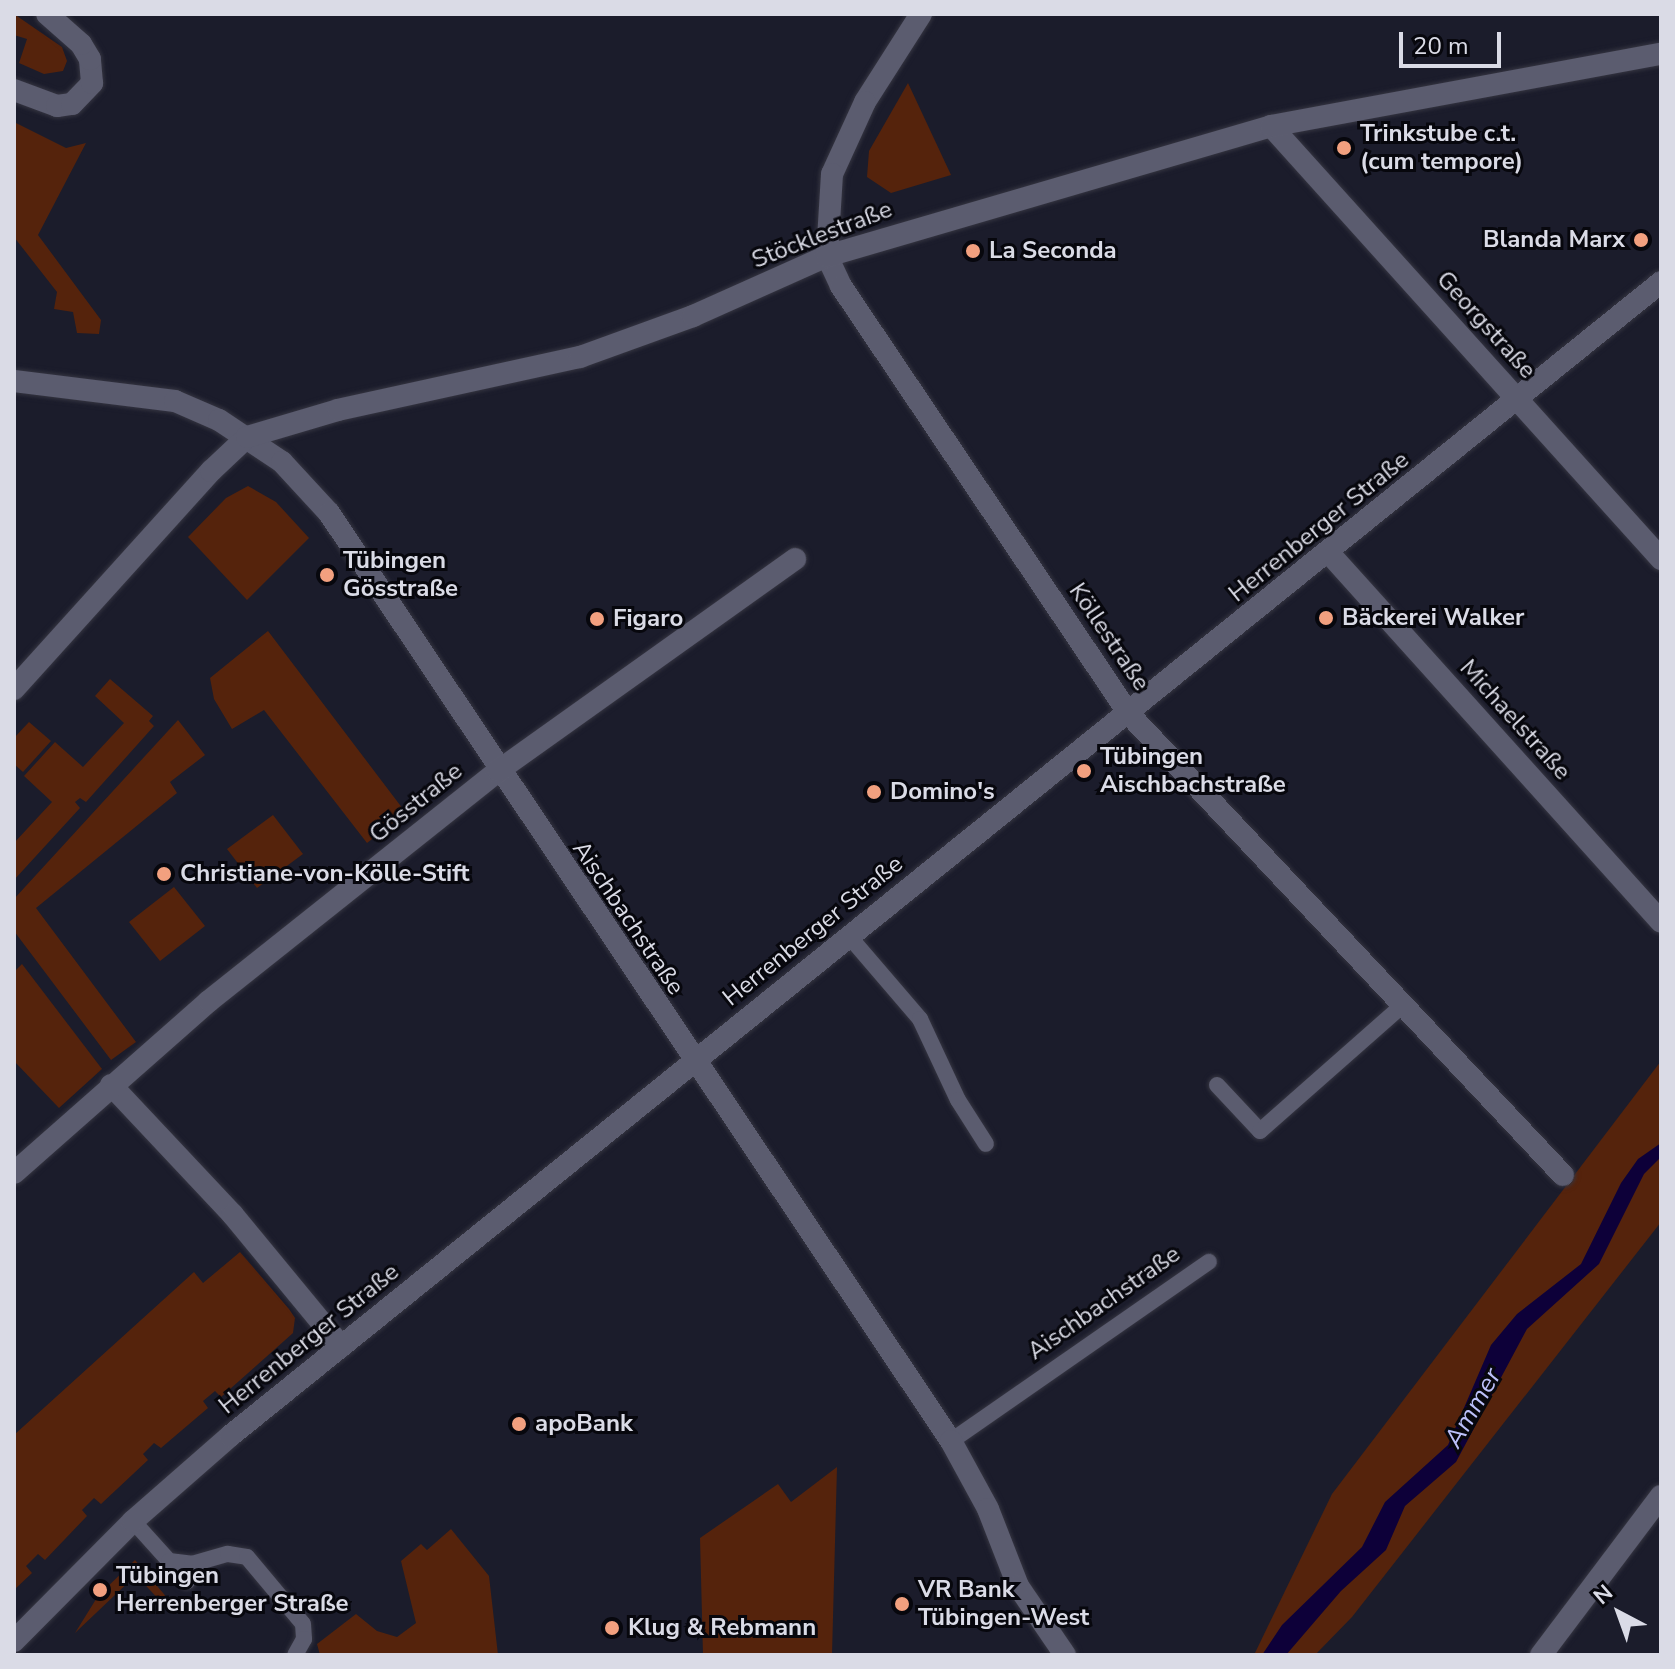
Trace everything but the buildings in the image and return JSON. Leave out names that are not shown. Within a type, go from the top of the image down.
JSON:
[{"type":"street","points":[[14,90],[57,106],[72,104],[92,83],[90,59],[81,44],[47,14]]},
{"type":"street","points":[[827,256],[830,187],[839,152],[914,17]]},
{"type":"street","name":"Stöcklestraße","points":[[247,437],[338,410],[580,357],[693,316],[827,256],[1271,126],[1661,54]]},
{"type":"street","name":"Georgstraße","points":[[1271,126],[1661,559]]},
{"type":"street","name":"Köllestraße","points":[[827,256],[848,297],[1129,714],[1563,1175]]},
{"type":"street","name":"Herrenberger Straße","points":[[14,1641],[133,1521],[341,1346],[848,935],[1519,400],[1661,282]]},
{"type":"street","points":[[14,381],[175,401],[247,437],[211,471],[14,689]]},
{"type":"street","name":"Aischbachstraße","points":[[247,437],[282,462],[329,513],[498,771],[951,1441],[988,1509],[1018,1586],[1065,1655]]},
{"type":"street","name":"Michaelstraße","points":[[1329,553],[1661,922]]},
{"type":"street","name":"Gösstraße","points":[[14,1173],[111,1085],[498,771],[795,559]]},
{"type":"street","points":[[111,1085],[233,1215],[341,1346]]},
{"type":"street","points":[[1541,1655],[1661,1496]]},
{"type":"lane","points":[[848,935],[920,1019],[958,1100],[986,1144]]},
{"type":"lane","points":[[1217,1085],[1260,1131],[1404,1004]]},
{"type":"lane","name":"Aischbachstraße","points":[[951,1441],[1209,1262]]},
{"type":"lane","points":[[133,1521],[187,1581]]},
{"type":"lane","points":[[169,1561],[192,1564],[228,1554],[247,1557],[303,1624],[304,1639],[295,1655]]},
{"type":"shaded area","points":[[14,14],[62,47],[67,61],[63,71],[44,74],[19,63],[27,39],[14,35]]},
{"type":"shaded area","points":[[908,83],[951,175],[891,193],[867,177],[869,151]]},
{"type":"shaded area","points":[[14,122],[66,148],[86,143],[38,235],[101,320],[99,334],[77,333],[73,312],[54,309],[57,292],[14,237]]},
{"type":"shaded area","points":[[248,486],[276,502],[309,538],[247,600],[188,537],[226,498]]},
{"type":"shaded area","points":[[268,631],[406,813],[367,843],[264,710],[232,729],[214,699],[210,678]]},
{"type":"shaded area","points":[[110,679],[153,716],[149,721],[154,726],[86,802],[80,798],[75,802],[80,808],[14,880],[14,843],[52,802],[24,776],[55,742],[83,767],[124,723],[95,696]]},
{"type":"shaded area","points":[[178,720],[205,755],[170,782],[177,793],[36,908],[136,1042],[111,1060],[14,931],[14,899]]},
{"type":"shaded area","points":[[29,722],[51,741],[23,772],[14,764],[14,738]]},
{"type":"shaded area","points":[[273,815],[303,854],[257,888],[227,849]]},
{"type":"shaded area","points":[[174,887],[205,926],[160,961],[129,922]]},
{"type":"shaded area","points":[[22,964],[102,1069],[59,1108],[14,1061],[14,972]]},
{"type":"shaded area","points":[[1661,1061],[1661,1222],[1352,1617],[1315,1655],[1254,1655],[1332,1494]]},
{"type":"shaded area","points":[[240,1252],[295,1318],[293,1333],[221,1397],[215,1391],[203,1401],[208,1408],[161,1448],[154,1443],[143,1454],[148,1460],[101,1504],[94,1498],[82,1510],[87,1516],[45,1560],[38,1554],[26,1566],[32,1573],[14,1590],[14,1435],[194,1272],[203,1283]]},
{"type":"shaded area","points":[[837,1467],[832,1655],[703,1655],[700,1538],[778,1484],[791,1502]]},
{"type":"shaded area","points":[[451,1529],[489,1576],[498,1655],[320,1655],[317,1644],[356,1614],[377,1631],[397,1637],[416,1623],[401,1561],[421,1544],[427,1550]]},
{"type":"shaded area","points":[[135,1560],[169,1600],[162,1603],[136,1575],[75,1633],[98,1596]]},
{"type":"water","name":"Ammer","points":[[1661,1143],[1661,1157],[1644,1174],[1599,1264],[1527,1329],[1456,1462],[1405,1506],[1386,1550],[1341,1591],[1286,1655],[1262,1655],[1282,1625],[1362,1547],[1385,1502],[1448,1445],[1491,1345],[1517,1314],[1581,1264],[1621,1183],[1638,1159]]},
{"type":"place","name":"Trinkstube c.t. (cum tempore)","points":[[1344,148]]},
{"type":"place","name":"Blanda Marx","points":[[1641,240]]},
{"type":"place","name":"La Seconda","points":[[973,251]]},
{"type":"place","name":"Tübingen Gösstraße","points":[[327,575]]},
{"type":"place","name":"Bäckerei Walker","points":[[1326,618]]},
{"type":"place","name":"Figaro","points":[[597,619]]},
{"type":"place","name":"Tübingen Aischbachstraße","points":[[1084,771]]},
{"type":"place","name":"Domino's","points":[[874,792]]},
{"type":"place","name":"Christiane-von-Kölle-Stift","points":[[164,874]]},
{"type":"place","name":"apoBank","points":[[519,1424]]},
{"type":"place","name":"Tübingen Herrenberger Straße","points":[[100,1590]]},
{"type":"place","name":"VR Bank Tübingen-West","points":[[902,1604]]},
{"type":"place","name":"Klug & Rebmann","points":[[612,1628]]}]
